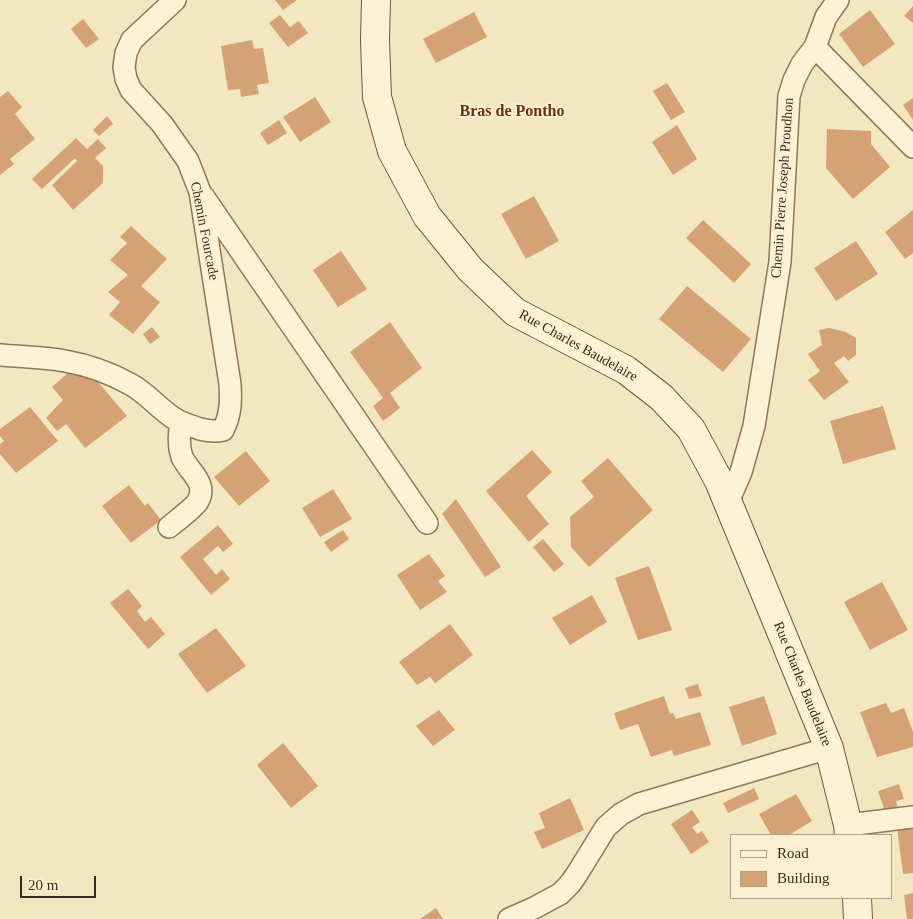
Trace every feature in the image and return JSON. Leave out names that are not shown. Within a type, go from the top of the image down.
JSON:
[{"type":"main road","name":"Rue Charles Baudelaire","points":[[376,0],[377,98],[392,151],[427,216],[470,269],[515,312],[626,370],[661,397],[691,429],[719,481],[829,748],[848,830]]},
{"type":"main road","points":[[857,899],[858,919]]},
{"type":"street","name":"Chemin Fourcade","points":[[0,355],[85,365],[131,384],[182,423],[206,430],[223,430],[229,415],[230,384],[200,192],[188,161],[162,124],[131,90],[126,79],[124,67],[126,53],[132,40],[175,0]]},
{"type":"street","name":"Chemin Pierre Joseph Proudhon","points":[[728,502],[742,472],[754,426],[780,262],[789,96],[802,64],[815,47],[826,18],[838,0]]},
{"type":"street","points":[[815,47],[913,147]]},
{"type":"street","points":[[200,192],[428,523]]},
{"type":"street","points":[[169,527],[198,502],[201,492],[199,481],[183,458],[178,440],[182,423]]},
{"type":"street","points":[[510,919],[560,894],[577,874],[606,827],[621,814],[639,804],[829,748]]},
{"type":"street","points":[[848,830],[913,817]]},
{"type":"building","points":[[275,0],[297,0],[283,10]]},
{"type":"building","points":[[913,6],[913,23],[904,16]]},
{"type":"building","points":[[870,10],[895,44],[863,67],[839,34]]},
{"type":"building","points":[[474,12],[487,37],[436,63],[423,39]]},
{"type":"building","points":[[280,15],[290,27],[299,21],[308,33],[288,47],[269,23]]},
{"type":"building","points":[[83,19],[99,39],[86,48],[71,29]]},
{"type":"building","points":[[252,40],[254,49],[263,48],[269,83],[257,85],[259,94],[241,97],[240,89],[228,90],[221,46]]},
{"type":"building","points":[[667,83],[685,112],[671,120],[653,91]]},
{"type":"building","points":[[8,91],[22,107],[15,114],[35,139],[10,159],[14,164],[0,175],[0,97]]},
{"type":"building","points":[[315,97],[331,122],[300,142],[283,117]]},
{"type":"building","points":[[913,98],[913,120],[903,105]]},
{"type":"building","points":[[107,116],[113,124],[99,136],[93,130]]},
{"type":"building","points":[[279,120],[287,133],[268,145],[260,133]]},
{"type":"building","points":[[677,125],[697,159],[673,175],[652,142]]},
{"type":"building","points":[[827,129],[871,131],[871,144],[890,167],[853,199],[826,168]]},
{"type":"building","points":[[76,138],[87,149],[98,139],[106,148],[95,158],[103,166],[103,183],[73,210],[52,185],[77,161],[75,158],[42,189],[32,179]]},
{"type":"building","points":[[534,196],[559,241],[526,259],[501,214]]},
{"type":"building","points":[[913,210],[913,253],[905,259],[885,232]]},
{"type":"building","points":[[703,220],[751,264],[734,283],[686,238]]},
{"type":"building","points":[[131,226],[167,259],[141,286],[160,302],[133,334],[109,315],[120,302],[108,292],[128,275],[110,260],[127,243],[120,237]]},
{"type":"building","points":[[856,241],[878,274],[836,301],[814,268]]},
{"type":"building","points":[[341,251],[367,289],[338,307],[313,270]]},
{"type":"building","points":[[687,286],[751,339],[723,372],[659,319]]},
{"type":"building","points":[[390,322],[422,368],[390,393],[400,408],[383,421],[373,406],[383,398],[350,352]]},
{"type":"building","points":[[152,327],[160,337],[150,344],[143,334]]},
{"type":"building","points":[[829,328],[846,332],[856,338],[856,355],[848,361],[844,356],[834,363],[849,382],[824,400],[808,380],[820,371],[808,354],[822,345],[819,330]]},
{"type":"building","points":[[70,371],[91,374],[127,416],[85,448],[66,424],[57,431],[46,418],[63,400],[52,387]]},
{"type":"building","points":[[883,406],[896,449],[843,464],[830,421]]},
{"type":"building","points":[[30,407],[58,441],[16,473],[0,454],[0,444],[4,441],[0,436],[0,429]]},
{"type":"building","points":[[532,450],[552,472],[526,496],[549,524],[529,542],[486,491]]},
{"type":"building","points":[[246,451],[270,481],[239,506],[214,477]]},
{"type":"building","points":[[608,458],[653,510],[589,567],[571,547],[570,517],[594,497],[581,481]]},
{"type":"building","points":[[129,485],[145,506],[148,503],[161,520],[131,543],[102,506]]},
{"type":"building","points":[[333,489],[352,519],[320,537],[302,508]]},
{"type":"building","points":[[456,499],[501,567],[485,577],[442,514]]},
{"type":"building","points":[[218,525],[233,544],[223,552],[218,546],[203,559],[216,575],[222,569],[230,579],[211,595],[180,557]]},
{"type":"building","points":[[343,530],[349,539],[331,552],[324,542]]},
{"type":"building","points":[[543,539],[564,564],[554,572],[533,547]]},
{"type":"building","points":[[429,554],[445,576],[438,581],[447,592],[420,610],[397,575]]},
{"type":"building","points":[[649,566],[672,630],[638,640],[615,578]]},
{"type":"building","points":[[882,582],[908,630],[870,650],[844,602]]},
{"type":"building","points":[[128,589],[142,606],[137,611],[145,622],[151,617],[165,634],[148,649],[110,603]]},
{"type":"building","points":[[592,595],[607,622],[570,645],[552,618]]},
{"type":"building","points":[[450,624],[473,655],[435,683],[430,677],[417,685],[399,662]]},
{"type":"building","points":[[216,628],[246,666],[207,693],[178,654]]},
{"type":"building","points":[[698,684],[702,696],[689,699],[685,688]]},
{"type":"building","points":[[664,696],[670,714],[673,713],[676,719],[700,712],[711,745],[674,756],[672,750],[651,757],[638,724],[620,730],[614,713]]},
{"type":"building","points":[[764,696],[777,734],[742,746],[729,707]]},
{"type":"building","points":[[886,703],[891,713],[904,708],[913,732],[913,747],[877,757],[860,712]]},
{"type":"building","points":[[439,710],[455,730],[433,746],[416,726]]},
{"type":"building","points":[[283,743],[318,786],[291,808],[257,765]]},
{"type":"building","points":[[899,784],[904,799],[896,801],[898,808],[885,811],[878,791]]},
{"type":"building","points":[[754,788],[759,799],[728,813],[723,803]]},
{"type":"building","points":[[796,794],[812,821],[791,834],[770,834],[759,814]]},
{"type":"building","points":[[570,798],[584,830],[542,849],[534,832],[545,828],[539,813]]},
{"type":"building","points":[[692,810],[700,822],[692,827],[697,834],[702,831],[709,842],[691,854],[671,824]]},
{"type":"building","points":[[913,826],[913,873],[903,874],[897,828]]},
{"type":"building","points":[[913,893],[913,919],[907,919],[904,895]]},
{"type":"building","points":[[436,908],[443,919],[420,919]]},
{"type":"district","name":"Bras de Pontho","points":[[512,112]]}]
